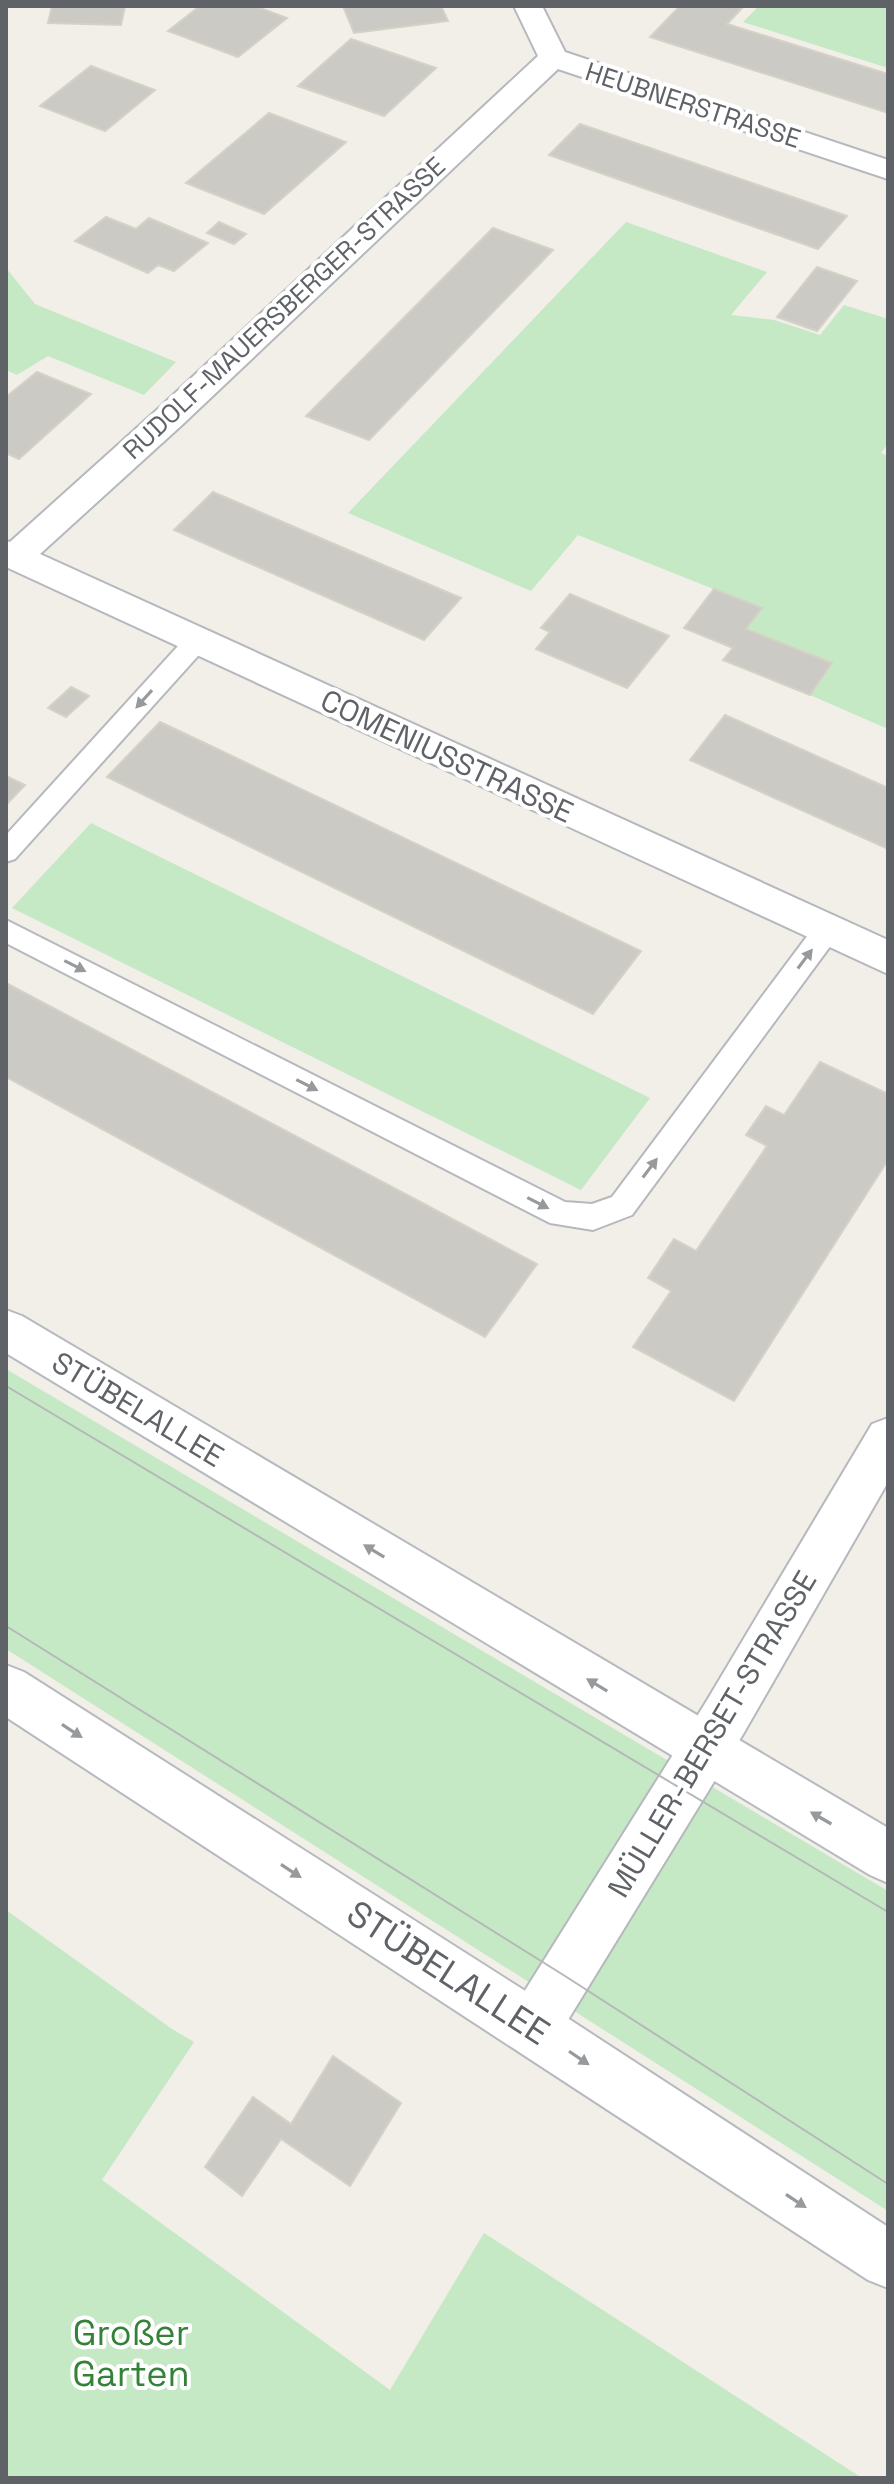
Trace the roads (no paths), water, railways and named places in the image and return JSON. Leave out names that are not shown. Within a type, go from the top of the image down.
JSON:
[{"type":"street","name":"HEUBNERSTRASSE","points":[[528,6],[553,58],[888,170]]},
{"type":"street","name":"RUDOLF-MAUERSBERGER-STRASSE","points":[[10,555],[171,416],[553,58]]},
{"type":"street","name":"COMENIUSSTRASSE","points":[[10,555],[888,958]]},
{"type":"street","name":"STÜBELALLEE","points":[[6,1330],[888,1857]]},
{"type":"street","name":"MÜLLER-BERSET-STRASSE","points":[[533,2027],[705,1750],[888,1439]]},
{"type":"street","name":"STÜBELALLEE","points":[[6,1689],[533,2027],[888,2260]]},
{"type":"lane","points":[[6,852],[197,641]]},
{"type":"lane","points":[[6,931],[561,1214],[593,1217],[622,1206],[827,930]]},
{"type":"tram line","points":[[6,1386],[888,1912]]},
{"type":"tram line","points":[[6,1626],[565,1976],[888,2184]]},
{"type":"park label","name":"Großer Garten","points":[[131,2354]]}]
